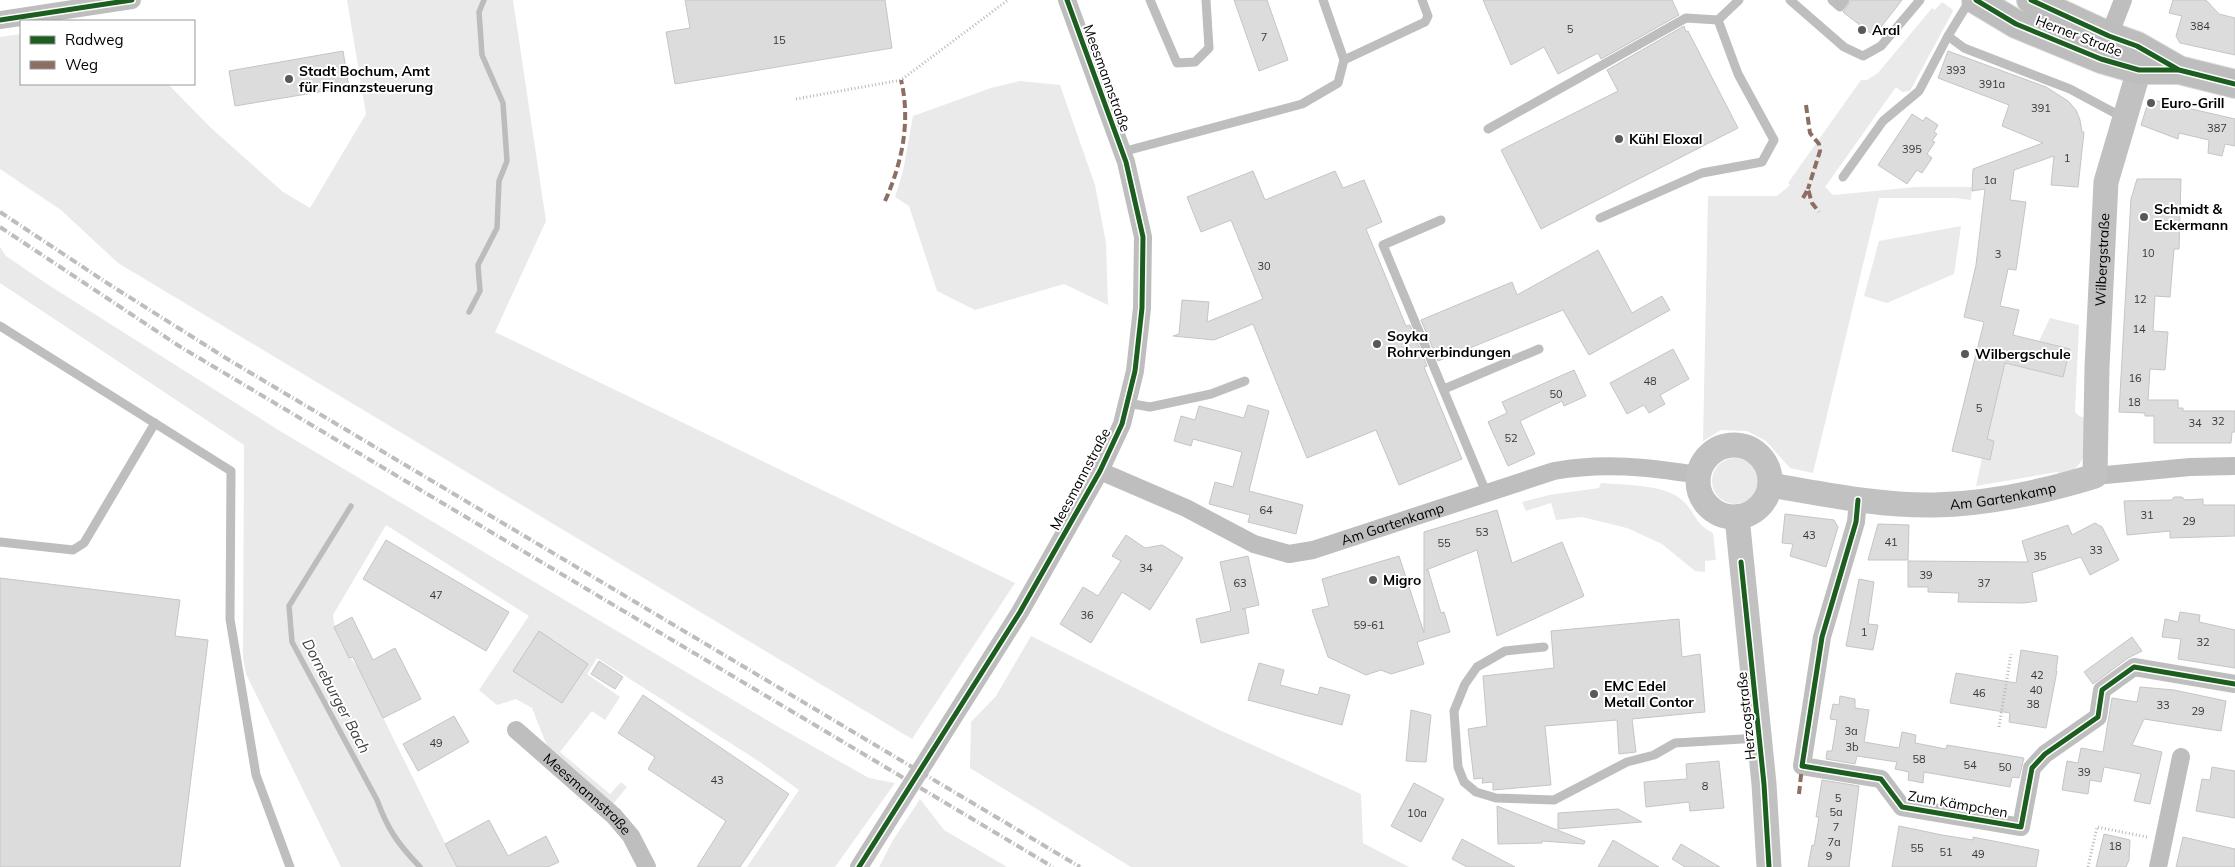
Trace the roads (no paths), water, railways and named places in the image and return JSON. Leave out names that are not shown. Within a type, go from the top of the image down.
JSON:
[{"type":"main road","name":"Herner Straße","points":[[1976,0],[2016,24],[2101,59],[2138,58],[2235,84]]},
{"type":"main road","name":"Herner Straße","points":[[2031,0],[2109,36],[2138,58]]},
{"type":"street","points":[[0,20],[132,0]]},
{"type":"street","name":"Meesmannstraße","points":[[859,867],[1020,612],[1100,471],[1122,424],[1135,371],[1142,308],[1143,237],[1122,152],[1067,0]]},
{"type":"street","points":[[2109,36],[2123,0]]},
{"type":"street","name":"Wilbergstraße","points":[[2095,476],[2097,367],[2106,182],[2124,119],[2138,58]]},
{"type":"street","points":[[1731,444],[1744,445],[1755,450],[1767,464],[1770,485],[1766,499],[1759,507],[1748,514],[1736,517],[1724,516],[1712,510],[1705,503],[1699,491],[1698,476],[1701,466],[1709,453],[1731,444]]},
{"type":"street","name":"Am Gartenkamp","points":[[1100,471],[1186,508],[1254,544],[1289,554],[1313,550],[1554,471],[1587,465],[1632,467],[1698,476]]},
{"type":"street","name":"Am Gartenkamp","points":[[1770,485],[1858,500],[1931,505],[1966,503],[2059,487],[2095,476],[2190,467],[2235,466]]},
{"type":"street","name":"Zum Kämpchen","points":[[1858,500],[1856,522],[1822,637],[1802,766],[1880,779],[1902,807],[2021,826],[2032,768],[2045,754],[2098,717],[2102,690],[2134,667],[2235,684]]},
{"type":"street","name":"Herzogstraße","points":[[1736,517],[1759,738],[1768,867]]},
{"type":"street","name":"Meesmannstraße","points":[[516,730],[614,816],[631,836],[647,867]]},
{"type":"street","points":[[2158,867],[2181,757]]},
{"type":"lane","points":[[1150,0],[1177,63],[1195,62],[1209,48],[1206,0]]},
{"type":"lane","points":[[1122,152],[1302,104],[1338,84],[1344,60],[1323,0]]},
{"type":"lane","points":[[1344,60],[1425,22],[1428,16],[1422,0]]},
{"type":"lane","points":[[1488,129],[1686,18],[1718,20],[1739,0]]},
{"type":"lane","points":[[1790,0],[1844,46],[1863,56],[1881,46],[1920,0]]},
{"type":"lane","points":[[1832,0],[1840,7],[1845,0]]},
{"type":"lane","points":[[1843,177],[1883,121],[1919,91],[1948,36],[1970,0]]},
{"type":"lane","points":[[1600,218],[1702,173],[1762,162],[1774,140],[1738,74],[1718,20]]},
{"type":"lane","points":[[1948,36],[1964,48],[2070,89],[2124,119]]},
{"type":"lane","points":[[1441,220],[1383,245],[1486,492]]},
{"type":"lane","points":[[0,326],[231,471],[230,620],[256,776],[290,867]]},
{"type":"lane","points":[[1444,389],[1538,349]]},
{"type":"lane","points":[[1127,403],[1150,407],[1211,394],[1245,381]]},
{"type":"lane","points":[[0,542],[73,550],[84,543],[155,423]]},
{"type":"lane","points":[[1544,647],[1505,651],[1477,667],[1465,684],[1454,711],[1458,767],[1464,782],[1476,792],[1496,798],[1554,800],[1627,762],[1654,754],[1675,743],[1759,738]]},
{"type":"waterway","name":"Dorneburger Bach","points":[[469,312],[480,291],[478,265],[497,228],[499,181],[507,161],[503,103],[482,55],[479,12],[484,0]]},
{"type":"waterway","name":"Dorneburger Bach","points":[[351,506],[289,606],[292,642],[377,800],[385,820],[400,844],[420,867]]},
{"type":"railway","points":[[0,212],[107,283],[229,360],[1080,867]]},
{"type":"railway","points":[[0,227],[179,346],[1053,867]]},
{"type":"place","name":"Aral","points":[[1862,30]]},
{"type":"place","name":"Stadt Bochum, Amt für Finanzsteuerung","points":[[289,79]]},
{"type":"place","name":"Euro-Grill","points":[[2151,103]]},
{"type":"place","name":"Kühl Eloxal","points":[[1619,139]]},
{"type":"place","name":"Schmidt & Eckermann","points":[[2144,217]]},
{"type":"place","name":"Soyka Rohrverbindungen","points":[[1377,344]]},
{"type":"place","name":"Wilbergschule","points":[[1965,354]]},
{"type":"place","name":"Migro","points":[[1373,580]]},
{"type":"place","name":"EMC Edel Metall Contor","points":[[1594,694]]}]
